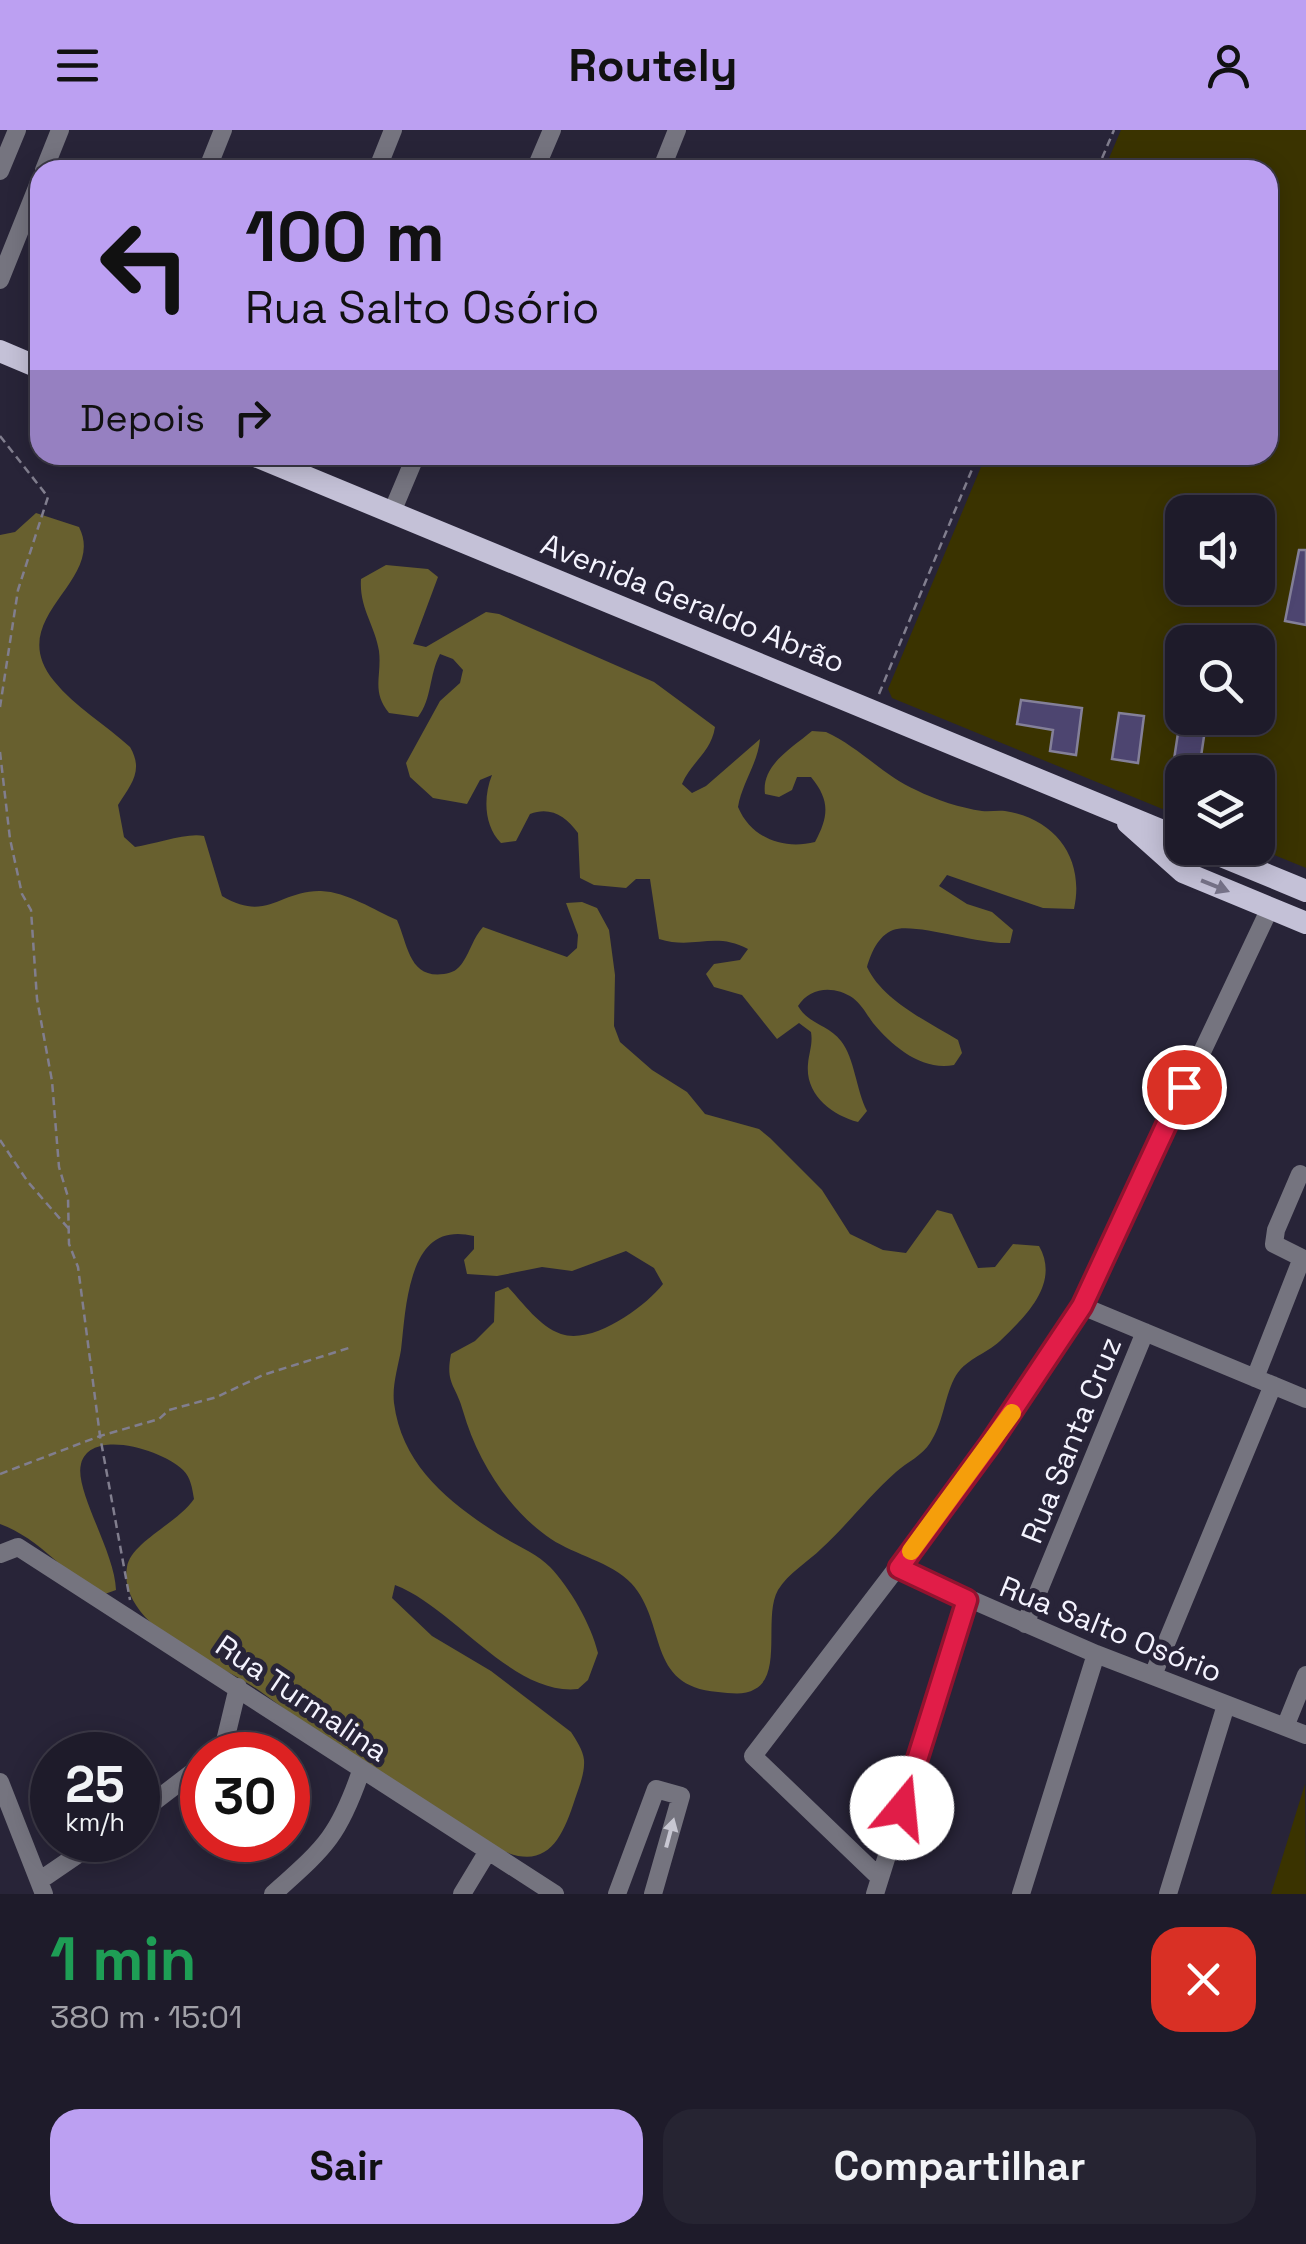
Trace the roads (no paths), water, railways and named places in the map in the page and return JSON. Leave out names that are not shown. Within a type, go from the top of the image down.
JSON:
[{"type":"main road","points":[[0,351],[30,364]]},
{"type":"main road","name":"Avenida Geraldo Abrão","points":[[277,465],[1165,832]]},
{"type":"main road","name":"Avenida Geraldo Abrão","points":[[1109,809],[1183,872],[1306,923]]},
{"type":"main road","points":[[1243,865],[1306,891]]},
{"type":"street","points":[[0,170],[17,130]]},
{"type":"street","points":[[48,160],[60,130]]},
{"type":"street","points":[[211,160],[223,130]]},
{"type":"street","points":[[380,160],[393,130]]},
{"type":"street","points":[[539,160],[552,130]]},
{"type":"street","points":[[665,160],[677,130]]},
{"type":"street","points":[[0,280],[5,251],[30,200]]},
{"type":"street","points":[[392,512],[412,465]]},
{"type":"street","points":[[967,1600],[878,1886],[753,1756],[990,1444],[1082,1306],[1270,908]]},
{"type":"street","points":[[1255,1378],[1304,1252],[1274,1244],[1300,1174]]},
{"type":"street","points":[[1082,1306],[1306,1399]]},
{"type":"street","name":"Rua Santa Cruz","points":[[1025,1624],[1145,1332]]},
{"type":"street","points":[[1154,1676],[1273,1386]]},
{"type":"street","name":"Rua Turmalina","points":[[9,1550],[134,1621],[360,1771],[556,1894]]},
{"type":"street","name":"Rua Salto Osório","points":[[899,1568],[1096,1654],[1306,1735]]},
{"type":"street","points":[[1021,1894],[1096,1654]]},
{"type":"street","points":[[1285,1726],[1306,1674]]},
{"type":"street","points":[[227,1732],[238,1687]]},
{"type":"street","points":[[1168,1894],[1226,1705]]},
{"type":"street","points":[[274,1894],[328,1845],[341,1824],[360,1771]]},
{"type":"street","points":[[0,1782],[42,1888],[73,1862]]},
{"type":"street","points":[[160,1797],[180,1782]]},
{"type":"street","points":[[617,1894],[656,1790],[680,1796],[653,1894]]},
{"type":"street","points":[[462,1894],[488,1852]]}]
